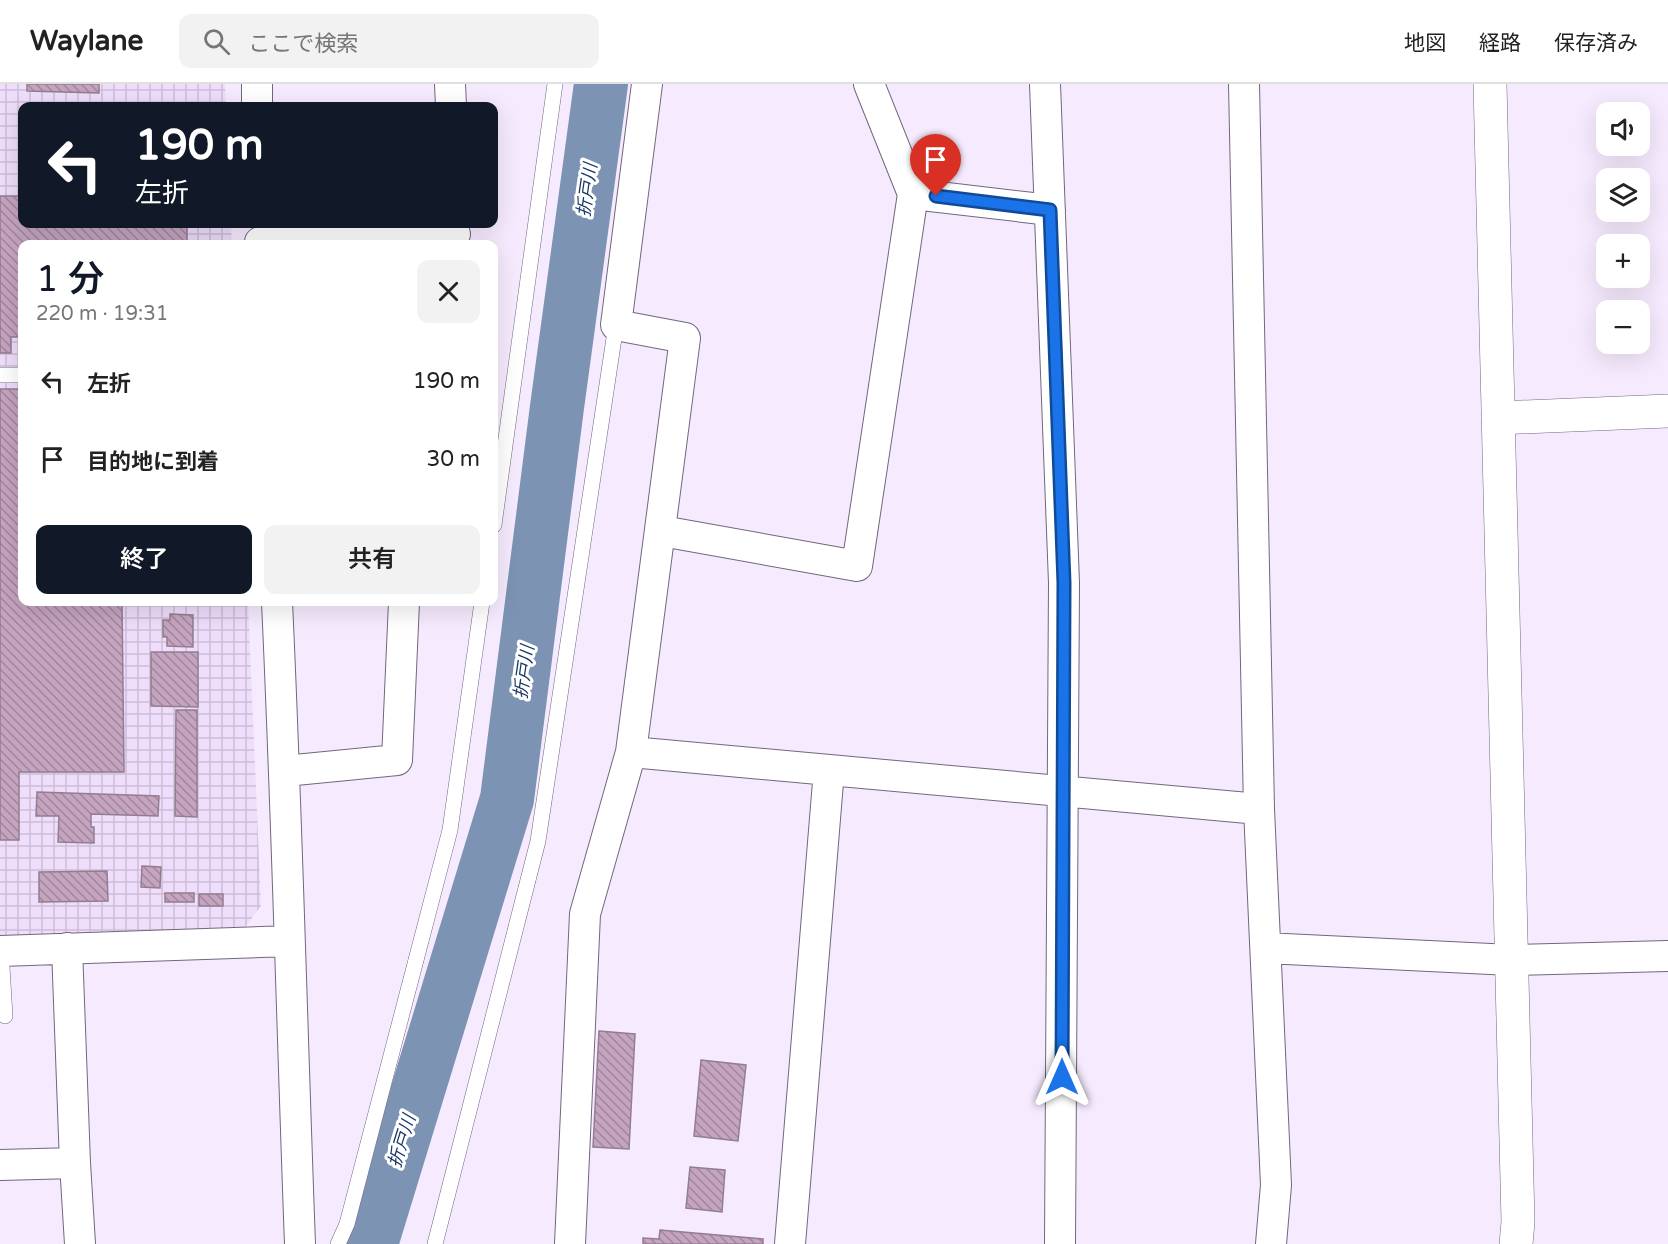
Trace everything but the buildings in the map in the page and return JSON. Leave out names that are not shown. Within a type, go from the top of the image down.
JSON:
[{"type":"street","points":[[257,84],[257,102]]},
{"type":"street","points":[[450,84],[451,102]]},
{"type":"street","points":[[570,1244],[585,914],[632,752],[685,338],[616,325],[647,84]]},
{"type":"street","points":[[662,531],[857,566],[913,194],[869,84]]},
{"type":"street","points":[[1045,84],[1064,583],[1060,1244]]},
{"type":"street","points":[[1244,84],[1259,809],[1276,1185],[1271,1244]]},
{"type":"street","points":[[1490,84],[1518,1222],[1516,1244]]},
{"type":"street","points":[[913,194],[1050,210]]},
{"type":"street","points":[[260,237],[455,234]]},
{"type":"street","points":[[1498,418],[1668,411]]},
{"type":"street","points":[[277,606],[285,771],[300,1244]]},
{"type":"street","points":[[285,771],[397,760],[404,606]]},
{"type":"street","points":[[632,752],[1259,809]]},
{"type":"street","points":[[790,1244],[829,770]]},
{"type":"street","points":[[0,951],[289,941]]},
{"type":"street","points":[[67,948],[80,1244]]},
{"type":"street","points":[[1266,948],[1511,960],[1668,956]]},
{"type":"street","points":[[0,1165],[75,1163]]},
{"type":"lane","points":[[498,496],[555,84]]},
{"type":"lane","points":[[435,1244],[538,841],[616,325]]},
{"type":"lane","points":[[0,375],[18,375]]},
{"type":"lane","points":[[338,1244],[347,1224],[450,830],[482,606]]},
{"type":"lane","points":[[0,951],[5,1016]]},
{"type":"shaded area","points":[[0,84],[225,84],[226,102],[18,102],[18,228],[231,228],[232,240],[18,240],[18,606],[248,606],[261,906],[243,930],[0,938]]},
{"type":"waterway","name":"折戸川","points":[[371,1244],[507,799],[601,84]]},
{"type":"route","points":[[936,196],[1050,210],[1064,583],[1062,1077]]}]
